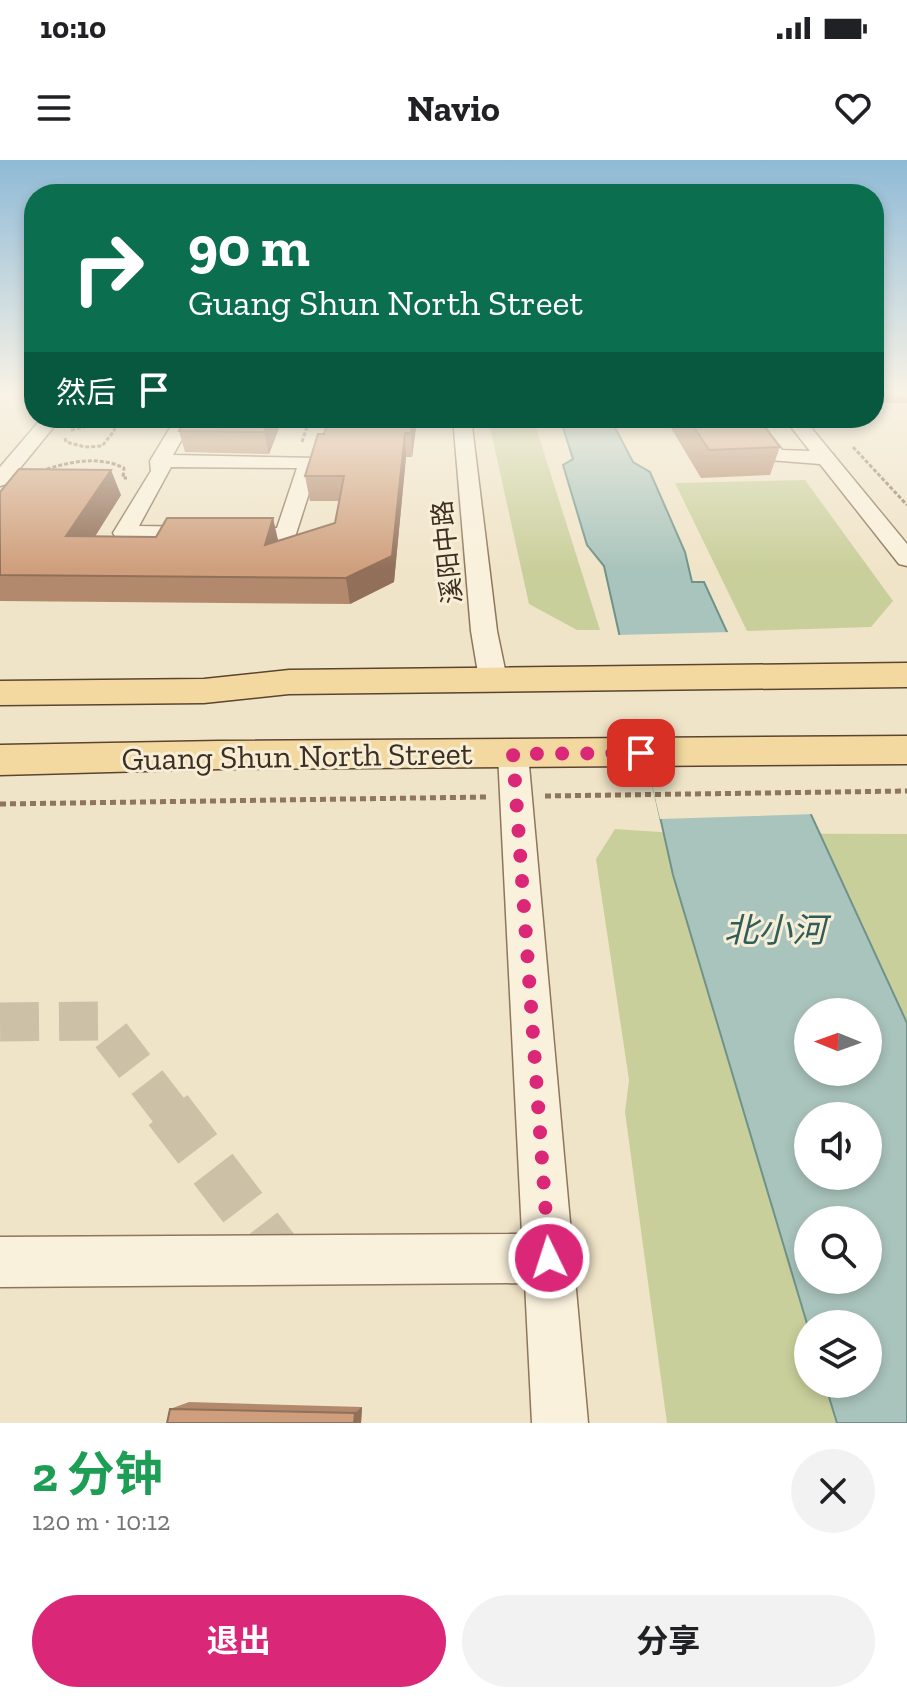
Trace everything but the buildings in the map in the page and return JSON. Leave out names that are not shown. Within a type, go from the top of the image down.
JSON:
[{"type":"main road","name":"Guang Shun North Street","points":[[0,693],[204,691],[289,682],[836,675]]},
{"type":"main road","points":[[836,675],[907,675]]},
{"type":"main road","points":[[836,675],[887,683],[907,698]]},
{"type":"main road","name":"Guang Shun North Street","points":[[0,760],[220,755],[813,751],[897,746]]},
{"type":"street","points":[[0,480],[24,451]]},
{"type":"street","points":[[158,470],[309,462],[286,535],[124,533],[167,451]]},
{"type":"street","name":"溪阳中路","points":[[465,451],[484,631],[493,679]]},
{"type":"street","points":[[772,451],[776,456],[826,458]]},
{"type":"street","points":[[820,451],[907,559]]},
{"type":"street","points":[[841,451],[907,526]]},
{"type":"street","points":[[513,754],[560,1423]]},
{"type":"street","points":[[0,1262],[549,1258]]},
{"type":"path","points":[[856,451],[907,505]]},
{"type":"path","points":[[35,473],[72,464],[116,462],[124,468],[123,478],[158,470]]},
{"type":"path","points":[[0,804],[907,791]]},
{"type":"green space","points":[[495,451],[543,451],[600,630],[577,630],[529,604]]},
{"type":"green space","points":[[805,480],[893,601],[871,627],[747,631],[675,483]]},
{"type":"green space","points":[[615,829],[675,833],[907,834],[907,1423],[667,1423],[625,1112],[629,1080],[596,859]]},
{"type":"water","name":"北小河","points":[[570,451],[627,451],[633,462],[650,472],[685,552],[692,582],[704,582],[907,1023],[907,1423],[837,1423],[829,1398],[882,1398],[882,1310],[803,1310],[798,1294],[882,1294],[882,1206],[794,1206],[794,1280],[673,875],[604,566],[587,545],[563,465],[573,459]]},
{"type":"pier","points":[[732,632],[816,814],[660,819],[617,635]]},
{"type":"tunnel","points":[[0,1022],[100,1021],[170,1112]]},
{"type":"tunnel","points":[[168,1110],[283,1260]]},
{"type":"route","points":[[549,1258],[513,754],[641,753]]}]
